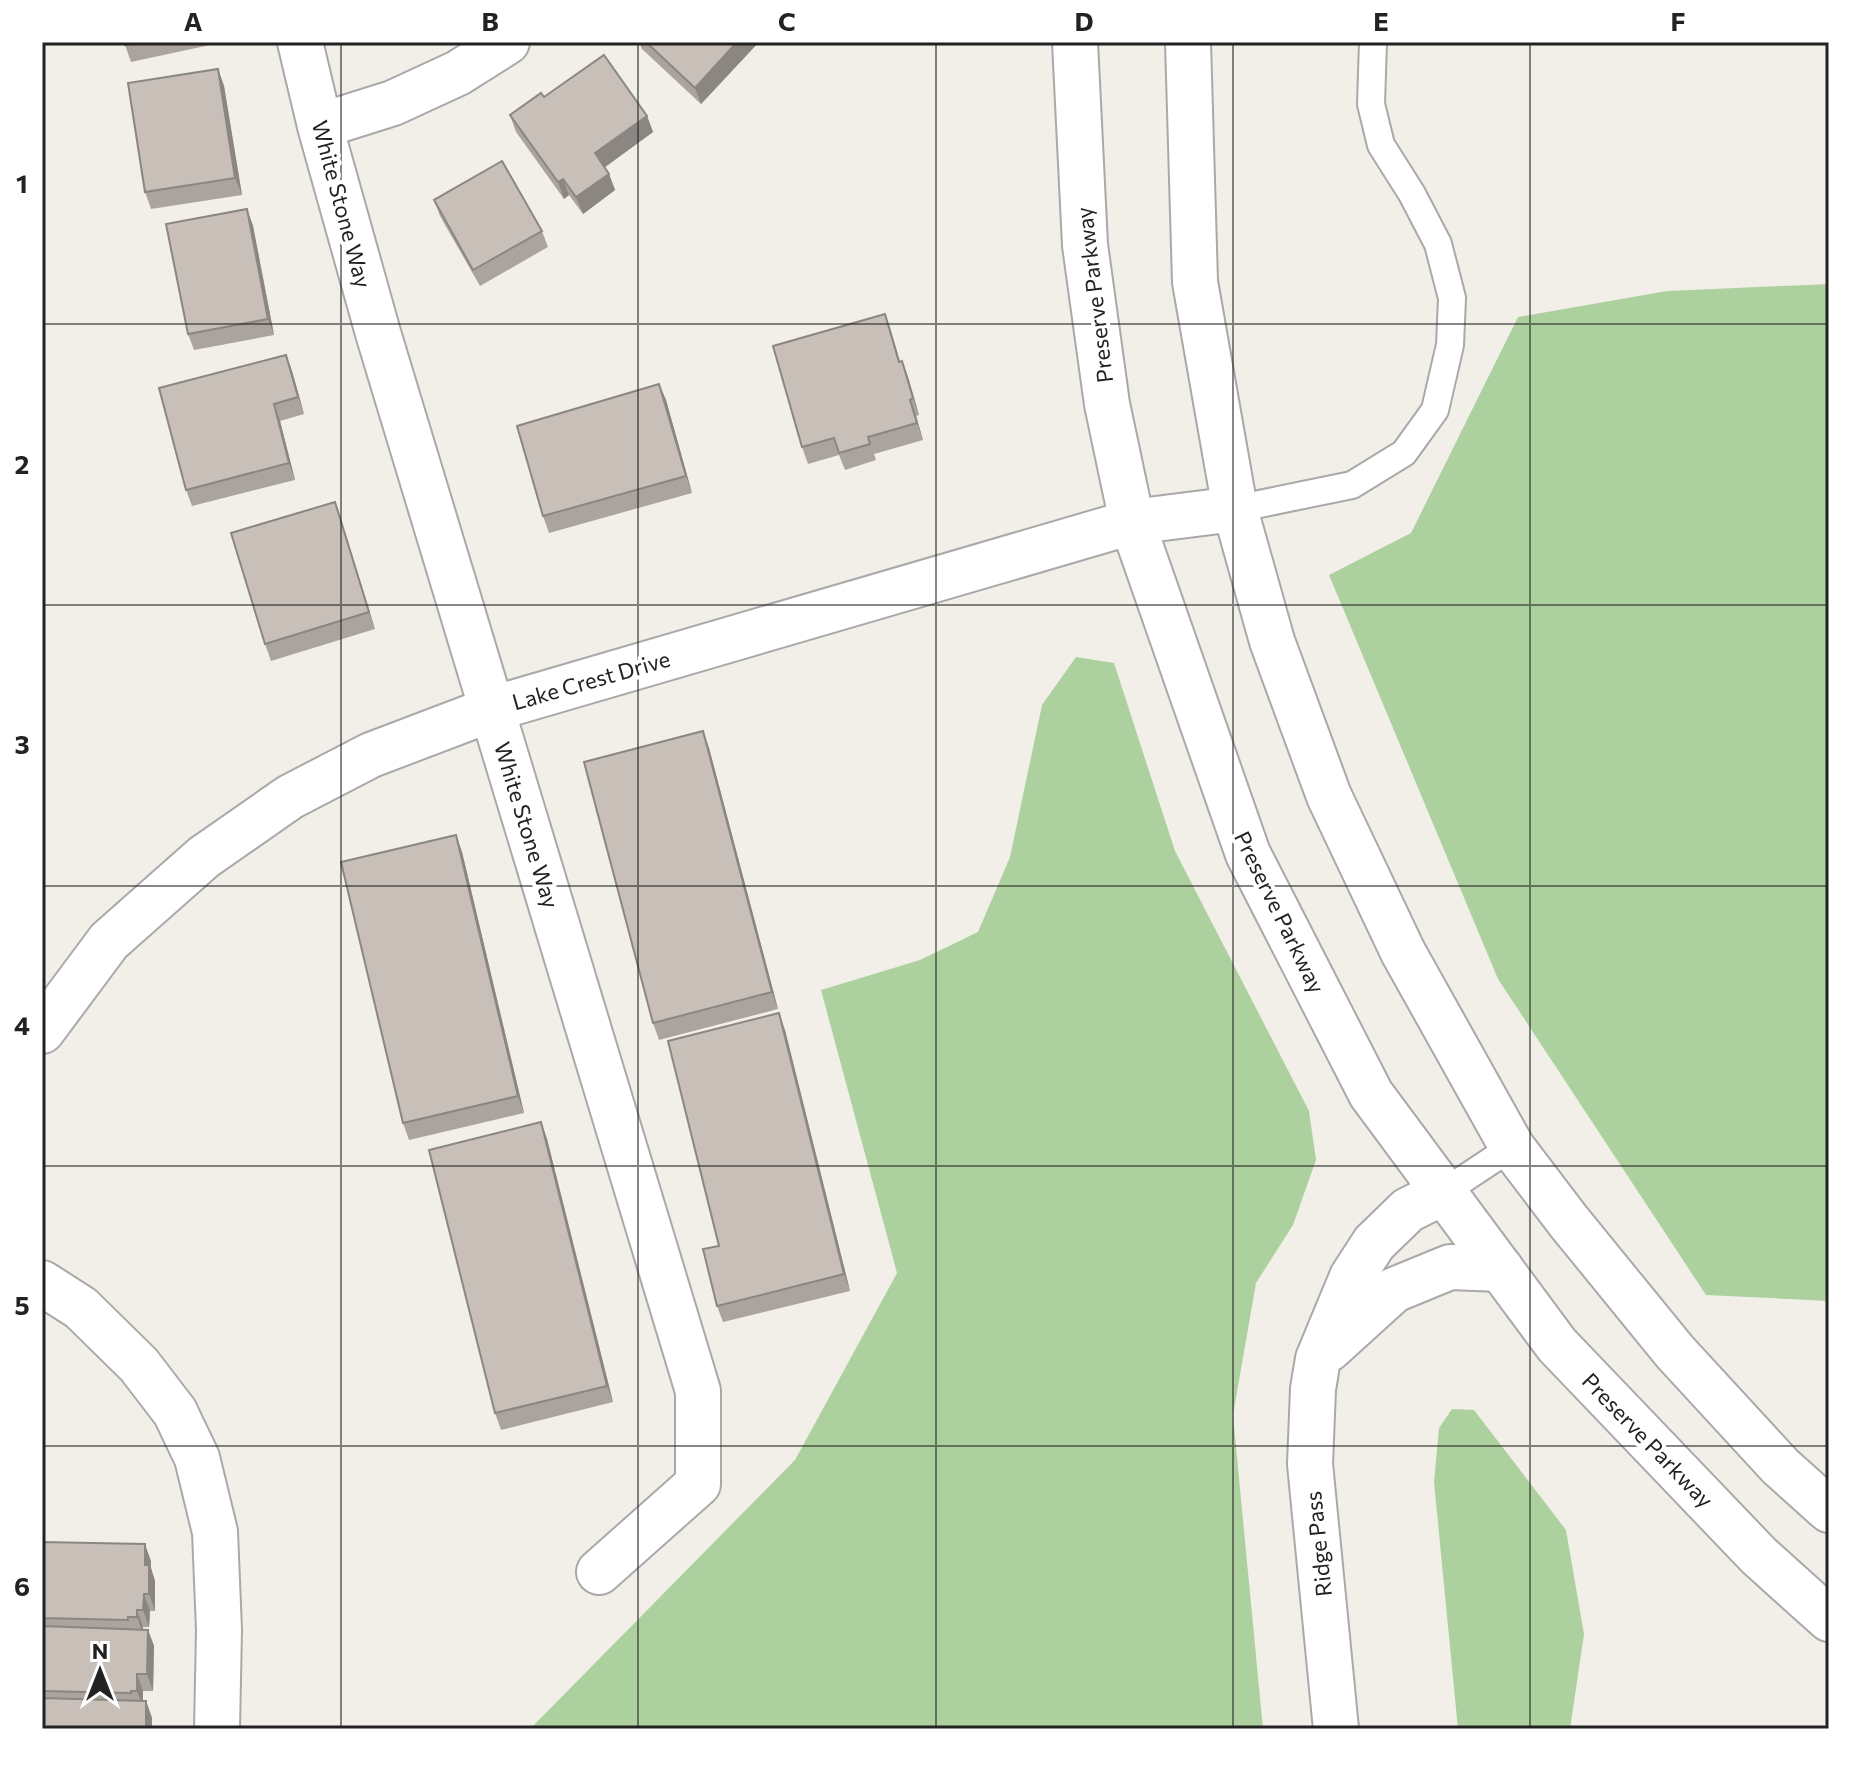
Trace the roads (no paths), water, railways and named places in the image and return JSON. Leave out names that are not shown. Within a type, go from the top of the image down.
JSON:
[{"type":"street","name":"White Stone Way","points":[[300,42],[320,126],[378,333],[698,1391],[698,1484],[599,1572]]},
{"type":"street","points":[[320,126],[393,103],[458,73],[507,42]]},
{"type":"street","name":"Preserve Parkway","points":[[1075,42],[1085,245],[1107,404],[1132,522],[1248,854],[1371,1094],[1557,1345],[1759,1556],[1829,1619]]},
{"type":"street","points":[[1188,42],[1195,282],[1235,509],[1272,641],[1329,796],[1403,952],[1512,1147],[1675,1352],[1780,1466],[1829,1510]]},
{"type":"street","name":"Lake Crest Drive","points":[[42,1031],[109,941],[204,857],[290,797],[371,755],[492,709],[1132,522],[1235,509]]},
{"type":"street","name":"Ridge Pass","points":[[1336,1729],[1310,1464],[1313,1389],[1318,1359],[1352,1277],[1374,1243],[1408,1210],[1444,1192]]},
{"type":"street","points":[[1318,1359],[1394,1290],[1450,1267],[1501,1269]]},
{"type":"street","points":[[42,1283],[81,1308],[139,1365],[175,1412],[197,1458],[215,1532],[219,1630],[217,1729]]},
{"type":"lane","points":[[1235,509],[1352,485],[1404,453],[1435,410],[1450,345],[1452,298],[1438,244],[1412,194],[1381,145],[1371,104],[1373,42]]},
{"type":"lane","points":[[1444,1192],[1512,1147]]}]
